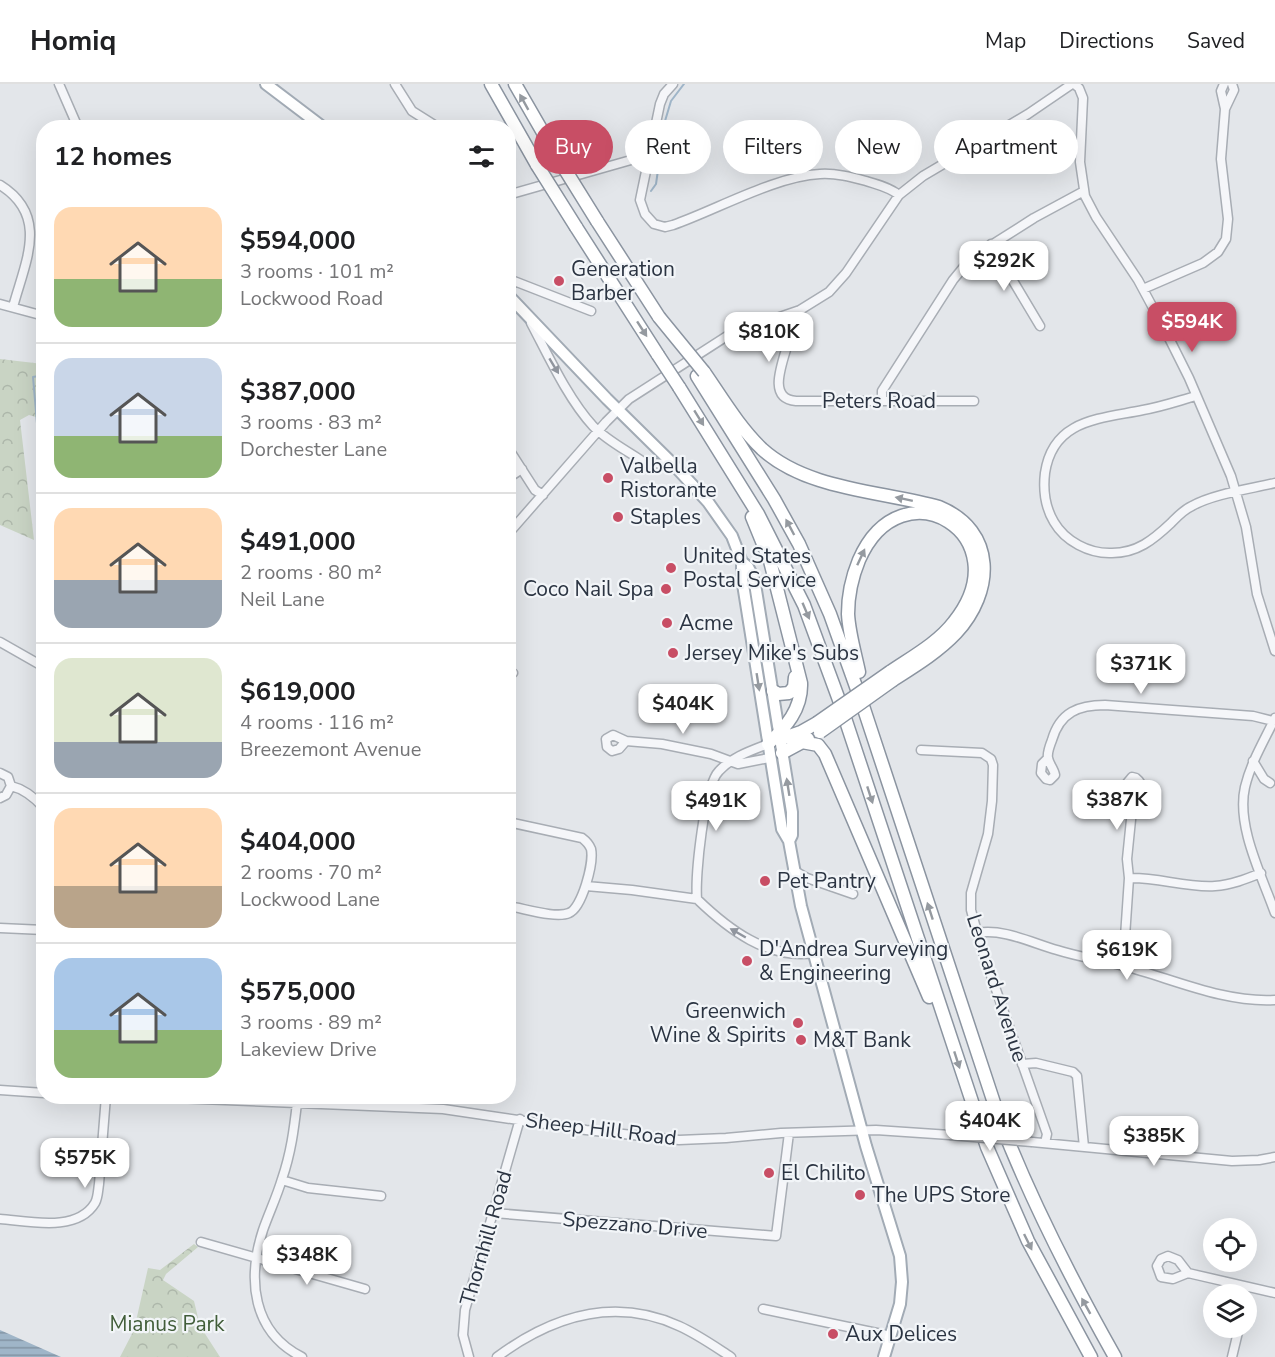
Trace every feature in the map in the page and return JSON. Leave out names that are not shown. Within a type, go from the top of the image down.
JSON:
[{"type":"highway","points":[[491,84],[511,120]]},
{"type":"highway","points":[[515,84],[556,155],[659,316],[700,374],[751,437],[788,468],[815,479],[939,507],[955,515],[973,532],[981,548],[984,573],[979,598],[971,614],[949,640],[892,676],[818,728],[802,742],[782,753]]},
{"type":"highway","points":[[516,128],[576,227],[718,449],[771,536],[793,581],[813,628],[847,724],[978,1123],[1006,1194],[1039,1263],[1091,1357]]},
{"type":"highway","points":[[700,374],[774,499],[806,560],[840,637],[974,1046],[1008,1142],[1048,1234],[1115,1357]]},
{"type":"highway","points":[[718,449],[765,548],[799,672],[801,690],[795,711],[780,736]]},
{"type":"highway","points":[[880,757],[850,630],[848,610],[852,581],[864,550],[885,525],[912,513],[937,515],[957,527],[969,543],[975,566],[972,588],[963,609],[948,629],[892,676]]},
{"type":"highway","points":[[773,691],[777,694],[786,694],[793,690],[795,685],[789,634]]},
{"type":"highway","points":[[768,744],[780,736],[818,728]]},
{"type":"highway","points":[[802,742],[818,745],[825,754],[925,991],[944,1021]]},
{"type":"main road","points":[[266,84],[313,120]]},
{"type":"main road","points":[[516,303],[708,502],[724,524],[742,562],[748,567],[755,584],[792,812],[792,836],[789,841]]},
{"type":"main road","points":[[742,562],[742,578],[782,829],[789,841],[813,953],[901,1263],[900,1304],[884,1357]]},
{"type":"main road","points":[[769,758],[782,753]]},
{"type":"street","points":[[59,84],[75,120]]},
{"type":"street","points":[[395,84],[412,111],[426,120]]},
{"type":"street","points":[[656,120],[664,94],[673,84]]},
{"type":"street","points":[[516,525],[628,399],[730,334],[792,313],[816,301],[836,285],[899,195],[923,176],[1028,114],[1073,84],[1079,88],[1083,98],[1080,155],[1084,191],[1092,211],[1143,289],[1176,350],[1237,493],[1246,527],[1257,594],[1275,651]]},
{"type":"street","points":[[1143,289],[1212,257],[1218,252],[1226,238],[1228,219],[1221,180],[1225,109],[1221,91],[1224,84]]},
{"type":"street","points":[[1225,109],[1234,90],[1232,84]]},
{"type":"street","points":[[516,190],[625,161]]},
{"type":"street","points":[[645,174],[640,200],[650,220],[665,227],[784,181],[820,174],[854,178],[891,189],[899,195]]},
{"type":"street","points":[[0,185],[16,196],[27,214],[30,234],[28,251],[13,307]]},
{"type":"street","points":[[882,401],[882,391],[953,280],[971,258],[1034,218],[1084,191]]},
{"type":"street","points":[[991,244],[1040,326]]},
{"type":"street","points":[[516,282],[591,311]]},
{"type":"street","points":[[0,304],[36,314]]},
{"type":"street","name":"Peters Road","points":[[792,313],[794,326],[778,381],[779,392],[783,398],[796,401],[974,401]]},
{"type":"street","points":[[526,314],[552,363],[586,417],[598,431],[642,461],[674,465]]},
{"type":"street","points":[[1196,396],[1092,420],[1080,424],[1065,435],[1051,452],[1045,471],[1044,496],[1050,515],[1067,537],[1082,546],[1102,553],[1125,552],[1145,545],[1190,506],[1204,500],[1275,483]]},
{"type":"street","points":[[516,460],[535,490],[543,495]]},
{"type":"street","points":[[516,473],[522,469]]},
{"type":"street","points":[[0,642],[36,659]]},
{"type":"street","points":[[1048,758],[1053,736],[1062,718],[1084,706],[1105,705],[1274,719],[1253,761],[1243,798],[1244,820],[1275,913]]},
{"type":"street","points":[[627,741],[644,741],[711,754],[738,764],[769,758]]},
{"type":"street","points":[[696,900],[709,792],[714,777],[736,757],[768,744]]},
{"type":"street","name":"Leonard Avenue","points":[[921,750],[982,753],[991,759],[992,801],[988,834],[971,893],[971,910],[1047,1134],[1045,1143]]},
{"type":"street","points":[[1253,761],[1264,779],[1273,783]]},
{"type":"street","points":[[0,773],[8,777],[11,786],[6,795],[0,798]]},
{"type":"street","points":[[1247,780],[1273,783]]},
{"type":"street","points":[[11,786],[36,801]]},
{"type":"street","points":[[1124,966],[1130,878],[1127,859],[1133,800]]},
{"type":"street","points":[[516,824],[585,840],[591,852],[586,886],[576,907],[567,914],[516,907]]},
{"type":"street","points":[[794,870],[807,878],[853,894]]},
{"type":"street","points":[[1130,878],[1213,886],[1235,882],[1261,873]]},
{"type":"street","points":[[586,886],[632,890],[696,900],[727,927],[749,940],[796,954],[813,953]]},
{"type":"street","points":[[0,928],[36,930]]},
{"type":"street","points":[[977,933],[988,931],[1002,933],[1062,952],[1124,966],[1243,1000],[1275,999]]},
{"type":"street","points":[[1022,1064],[1036,1063],[1073,1072],[1077,1076],[1084,1147]]},
{"type":"street","points":[[0,1090],[36,1092]]},
{"type":"street","points":[[0,1219],[46,1223],[68,1221],[82,1215],[92,1207],[98,1191],[103,1157],[106,1104]]},
{"type":"street","points":[[297,1104],[293,1139],[282,1180],[263,1231],[257,1258],[256,1294],[263,1319],[280,1343],[302,1357]]},
{"type":"street","name":"Sheep Hill Road","points":[[346,1104],[443,1108],[586,1130],[679,1140],[885,1130],[1232,1161],[1275,1157]]},
{"type":"street","name":"Thornhill Road","points":[[469,1357],[464,1344],[463,1318],[520,1119]]},
{"type":"street","name":"Spezzano Drive","points":[[494,1214],[776,1236],[789,1133]]},
{"type":"street","points":[[282,1180],[308,1188],[381,1196]]},
{"type":"street","points":[[201,1242],[365,1288]]},
{"type":"street","points":[[1188,1273],[1223,1284]]},
{"type":"street","points":[[1257,1292],[1275,1293]]},
{"type":"street","points":[[762,1309],[891,1336]]},
{"type":"street","points":[[500,1356],[525,1337],[555,1323],[582,1315],[611,1312],[639,1315],[672,1323],[730,1357]]},
{"type":"street","points":[[1232,1357],[1237,1338]]},
{"type":"green space","points":[[0,359],[36,363],[36,417],[29,415],[20,420],[34,540],[0,525]]},
{"type":"green space","name":"Mianus Park","points":[[194,1244],[198,1247],[166,1274],[163,1280],[194,1301],[200,1326],[220,1357],[120,1357],[134,1330],[148,1268],[160,1270]]},
{"type":"water","points":[[0,1330],[61,1357],[0,1357]]},
{"type":"waterway","points":[[651,191],[656,184],[665,121],[671,101],[684,84]]},
{"type":"waterway","points":[[36,376],[33,377],[36,412]]},
{"type":"place","name":"Generation Barber","points":[[559,281]]},
{"type":"place","name":"Valbella Ristorante","points":[[608,478]]},
{"type":"place","name":"Staples","points":[[618,517]]},
{"type":"place","name":"United States Postal Service","points":[[671,568]]},
{"type":"place","name":"Coco Nail Spa","points":[[666,589]]},
{"type":"place","name":"Acme","points":[[667,623]]},
{"type":"place","name":"Jersey Mike's Subs","points":[[673,653]]},
{"type":"place","name":"Pet Pantry","points":[[765,881]]},
{"type":"place","name":"D'Andrea Surveying & Engineering","points":[[747,961]]},
{"type":"place","name":"Greenwich Wine & Spirits","points":[[798,1023]]},
{"type":"place","name":"M&T Bank","points":[[801,1040]]},
{"type":"place","name":"El Chilito","points":[[769,1173]]},
{"type":"place","name":"The UPS Store","points":[[860,1195]]},
{"type":"place","name":"Aux Delices","points":[[833,1334]]}]
